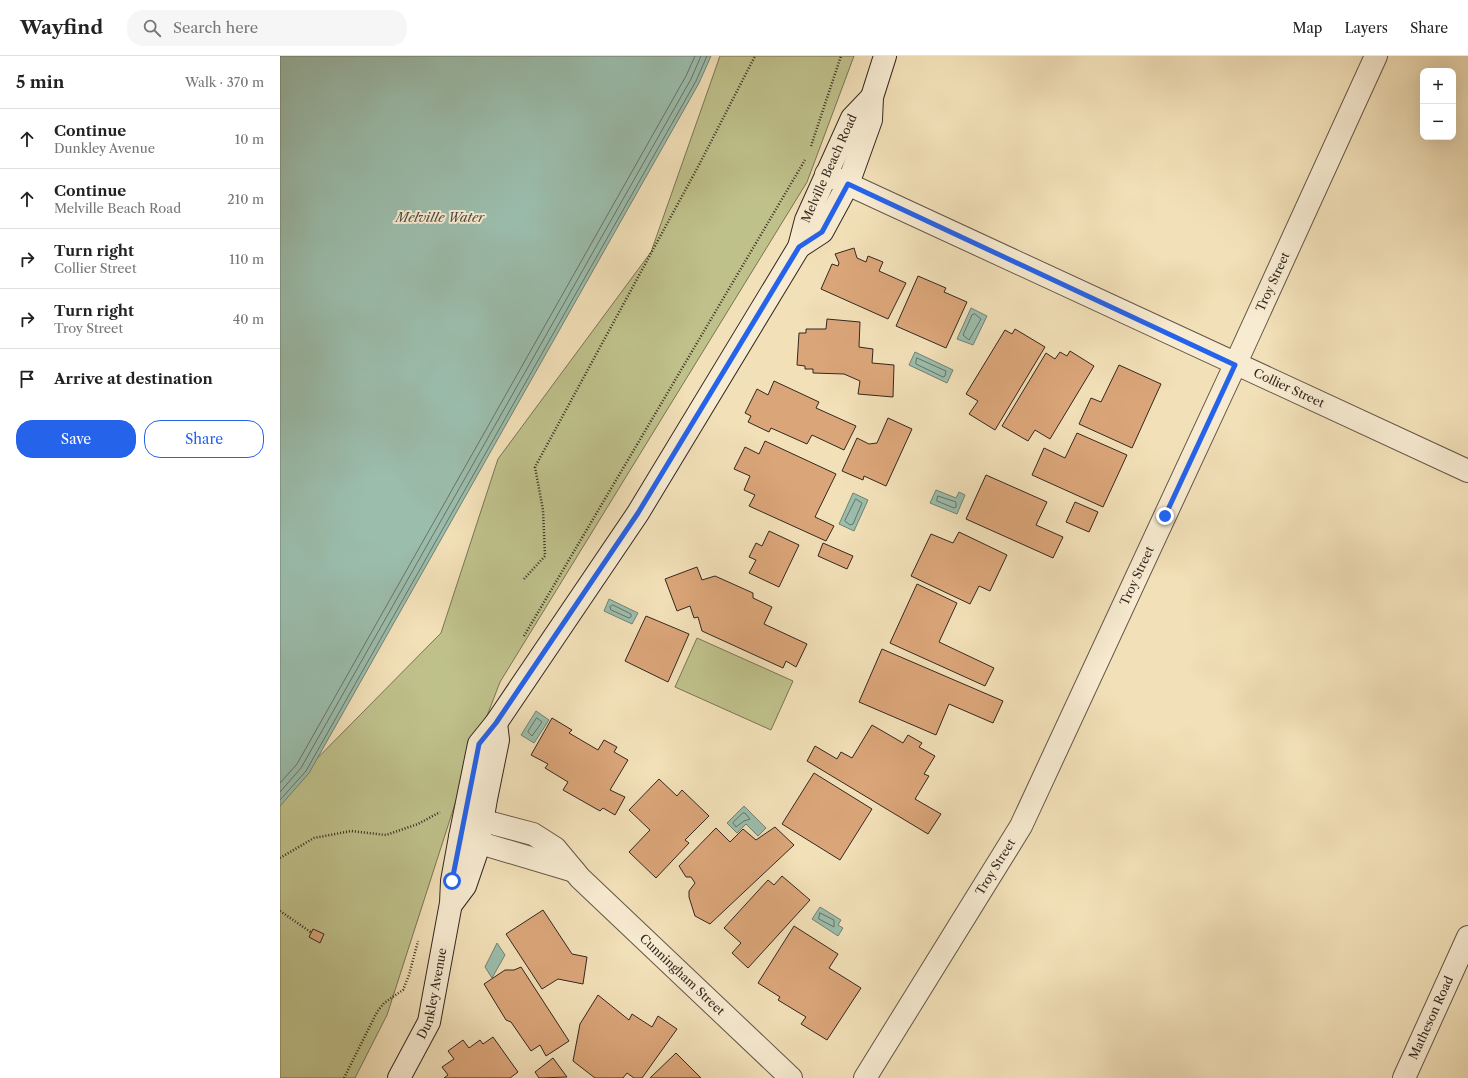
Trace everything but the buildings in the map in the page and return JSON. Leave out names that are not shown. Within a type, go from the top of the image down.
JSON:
[{"type":"street","name":"Melville Beach Road","points":[[799,247],[822,232],[848,184],[871,120],[872,97],[885,56]]},
{"type":"street","name":"Troy Street","points":[[865,1078],[1021,826],[1235,365],[1376,56]]},
{"type":"street","name":"Melville Beach Road","points":[[469,840],[473,818],[479,744],[496,723],[638,513],[799,247],[806,220],[852,118],[872,97]]},
{"type":"street","name":"Collier Street","points":[[826,174],[1235,365],[1468,471]]},
{"type":"street","name":"Cunningham Street","points":[[473,818],[533,834],[555,848],[574,871],[791,1078]]},
{"type":"street","name":"Cunningham Street","points":[[469,840],[574,871]]},
{"type":"street","name":"Dunkley Avenue","points":[[399,1078],[429,1022],[451,903],[465,886],[469,840]]},
{"type":"street","name":"Matheson Road","points":[[1405,1078],[1468,937]]},
{"type":"path","points":[[524,579],[545,556],[543,510],[535,466],[700,163],[755,56]]},
{"type":"path","points":[[523,637],[809,153],[841,56]]},
{"type":"path","points":[[280,858],[314,838],[351,831],[386,835],[418,824],[442,811]]},
{"type":"path","points":[[280,911],[312,933]]},
{"type":"path","points":[[344,1078],[377,1012],[384,1003],[403,990],[409,975],[418,938]]},
{"type":"green space","points":[[720,56],[854,56],[807,182],[500,682],[464,776],[387,1015],[355,1078],[280,1078],[280,796],[441,633],[498,459],[651,252]]},
{"type":"green space","points":[[697,638],[793,681],[771,730],[675,687]]},
{"type":"water","name":"Melville Water","points":[[280,56],[711,56],[699,83],[309,773],[280,806]]},
{"type":"water","points":[[971,308],[987,316],[973,345],[957,339]]},
{"type":"water","points":[[915,352],[953,370],[947,383],[909,365]]},
{"type":"water","points":[[936,490],[956,498],[959,492],[965,495],[957,514],[930,503]]},
{"type":"water","points":[[853,493],[868,500],[854,531],[839,524]]},
{"type":"water","points":[[609,599],[638,613],[632,624],[604,611]]},
{"type":"water","points":[[536,711],[549,720],[534,743],[521,735]]},
{"type":"water","points":[[744,806],[766,828],[758,836],[746,824],[737,833],[727,823]]},
{"type":"water","points":[[820,907],[841,920],[838,925],[843,928],[838,936],[812,919]]},
{"type":"water","points":[[497,943],[505,955],[492,978],[485,967]]},
{"type":"route","points":[[452,881],[479,744],[496,723],[638,513],[799,247],[822,232],[848,184],[1235,365],[1165,516]]}]
